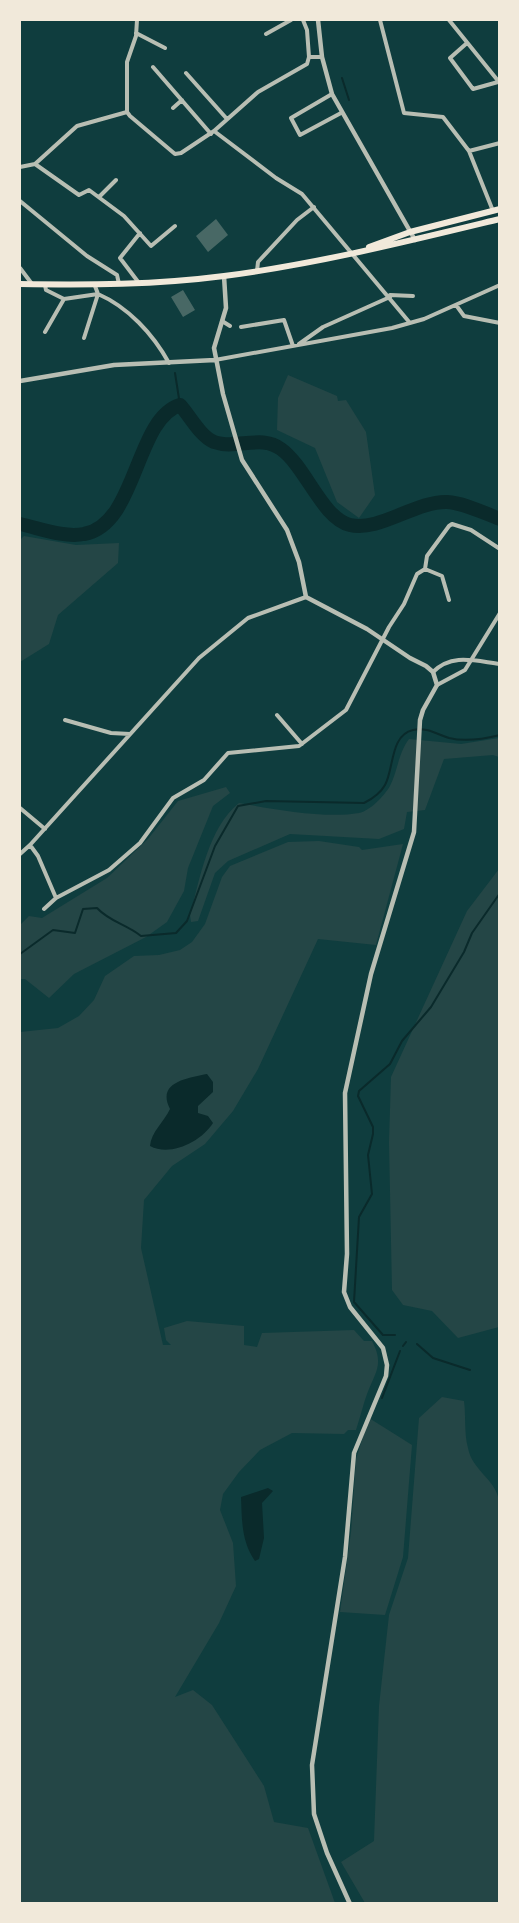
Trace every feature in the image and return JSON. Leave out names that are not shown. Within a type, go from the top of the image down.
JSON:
[{"type":"highway","points":[[358,251],[410,232],[496,210]]},
{"type":"highway","points":[[20,284],[95,286],[224,276],[415,240],[500,219]]},
{"type":"street","points":[[137,20],[136,33],[127,62],[128,112],[175,154],[212,133],[258,92],[307,64],[309,57],[307,30],[303,20]]},
{"type":"street","points":[[266,34],[278,24],[291,20]]},
{"type":"street","points":[[318,20],[322,57],[332,94],[415,240]]},
{"type":"street","points":[[380,20],[404,113],[443,117],[468,151],[496,210]]},
{"type":"street","points":[[449,20],[499,82],[473,89],[450,58],[467,43]]},
{"type":"street","points":[[136,33],[165,48]]},
{"type":"street","points":[[309,57],[322,57]]},
{"type":"street","points":[[153,67],[212,133],[302,194],[410,323]]},
{"type":"street","points":[[186,73],[226,119]]},
{"type":"street","points":[[332,94],[291,118],[300,135],[341,113]]},
{"type":"street","points":[[173,108],[182,100]]},
{"type":"street","points":[[20,167],[35,164],[77,126],[128,112]]},
{"type":"street","points":[[468,151],[500,143]]},
{"type":"street","points":[[35,164],[79,195],[89,190],[99,197],[124,216],[153,247],[175,226]]},
{"type":"street","points":[[99,197],[116,180]]},
{"type":"street","points":[[20,201],[87,256],[117,275],[119,285]]},
{"type":"street","points":[[257,271],[258,262],[297,220],[314,207]]},
{"type":"street","points":[[139,284],[120,258],[140,233]]},
{"type":"street","points":[[20,268],[33,284]]},
{"type":"street","points":[[224,276],[227,301],[214,348],[233,434],[238,450],[282,518],[299,562],[306,597]]},
{"type":"street","points":[[45,285],[46,290],[64,299],[98,294],[119,305],[132,315],[170,363]]},
{"type":"street","points":[[20,381],[114,365],[215,360],[410,323],[500,285]]},
{"type":"street","points":[[84,339],[98,294],[95,286]]},
{"type":"street","points":[[296,345],[323,327],[389,296],[413,296]]},
{"type":"street","points":[[45,332],[64,299]]},
{"type":"street","points":[[456,305],[464,316],[487,324],[500,323]]},
{"type":"street","points":[[241,327],[284,320],[296,345]]},
{"type":"street","points":[[222,321],[230,326]]},
{"type":"street","points":[[44,909],[56,898],[109,870],[145,837],[173,798],[204,780],[228,753],[302,744],[351,704],[383,639],[404,604],[417,574],[425,569],[427,556],[452,524],[471,530],[500,549]]},
{"type":"street","points":[[425,569],[442,576],[449,600]]},
{"type":"street","points":[[20,854],[30,846],[199,658],[248,618],[306,597],[383,639],[433,672],[437,685]]},
{"type":"street","points":[[350,1904],[318,1826],[312,1800],[312,1771],[346,1545],[354,1453],[386,1376],[387,1365],[380,1343],[350,1308],[344,1292],[347,1254],[345,1093],[371,974],[414,831],[420,725],[423,710],[437,685],[465,670],[500,613]]},
{"type":"street","points":[[433,672],[442,663],[454,659],[500,664]]},
{"type":"street","points":[[277,715],[302,744]]},
{"type":"street","points":[[65,720],[111,733],[130,734]]},
{"type":"street","points":[[20,808],[45,829]]},
{"type":"street","points":[[30,846],[38,856],[56,898]]},
{"type":"shaded area","points":[[288,375],[337,396],[338,401],[346,400],[366,432],[375,495],[359,518],[337,502],[315,448],[277,430],[278,398]]},
{"type":"shaded area","points":[[24,536],[76,545],[119,543],[118,563],[58,615],[49,644],[20,662],[20,540]]},
{"type":"shaded area","points":[[499,738],[499,757],[493,755],[444,759],[425,810],[407,812],[404,829],[379,839],[290,834],[228,861],[215,873],[198,921],[191,922],[190,915],[213,840],[228,814],[239,803],[315,814],[346,815],[363,812],[372,806],[390,786],[409,739],[461,744]]},
{"type":"shaded area","points":[[226,787],[230,793],[213,806],[188,868],[184,891],[167,922],[146,937],[74,974],[49,998],[25,979],[20,979],[20,925],[29,916],[42,918],[107,878],[148,839],[178,801]]},
{"type":"shaded area","points":[[319,841],[359,847],[362,850],[403,844],[376,945],[318,939],[258,1069],[233,1111],[205,1144],[172,1166],[144,1200],[141,1248],[163,1345],[171,1345],[166,1340],[164,1328],[187,1321],[244,1326],[244,1345],[257,1347],[262,1333],[354,1330],[364,1341],[372,1341],[376,1349],[378,1362],[376,1373],[356,1430],[348,1430],[344,1434],[292,1433],[260,1450],[239,1472],[223,1494],[220,1510],[233,1543],[236,1586],[219,1623],[175,1697],[193,1690],[212,1705],[264,1786],[274,1822],[308,1828],[335,1903],[20,1904],[20,1032],[58,1028],[79,1016],[94,1000],[105,976],[134,956],[159,955],[180,950],[192,942],[205,924],[222,877],[230,866],[288,842]]},
{"type":"shaded area","points":[[499,869],[499,1327],[458,1338],[432,1311],[403,1305],[392,1290],[389,1142],[391,1077],[467,911]]},
{"type":"shaded area","points":[[207,1074],[213,1082],[213,1092],[198,1106],[198,1113],[208,1116],[213,1123],[208,1130],[193,1142],[176,1149],[158,1149],[150,1146],[153,1136],[170,1109],[167,1093],[171,1087],[183,1080]]},
{"type":"shaded area","points":[[442,1397],[464,1401],[466,1437],[470,1456],[493,1486],[499,1500],[499,1903],[365,1903],[341,1862],[374,1841],[379,1706],[389,1615],[408,1558],[419,1418]]},
{"type":"shaded area","points":[[369,1418],[412,1445],[403,1557],[385,1615],[340,1612],[351,1532],[356,1459]]},
{"type":"shaded area","points":[[268,1488],[273,1491],[262,1503],[264,1538],[259,1559],[255,1561],[245,1538],[241,1497]]},
{"type":"building","points":[[216,219],[228,235],[208,252],[196,236]]},
{"type":"building","points":[[183,290],[195,310],[183,317],[171,297]]},
{"type":"waterway","points":[[342,78],[349,100]]},
{"type":"waterway","points":[[175,373],[180,405]]},
{"type":"waterway","points":[[20,524],[68,535],[84,534],[101,526],[115,512],[126,493],[153,430],[165,414],[180,405],[200,431],[214,442],[222,444],[257,442],[281,449],[298,467],[331,513],[350,525],[373,524],[423,506],[447,502],[467,506],[500,519]]},
{"type":"waterway","points":[[20,954],[53,930],[75,933],[83,909],[97,908],[107,917],[141,936],[176,933],[187,921],[215,846],[238,806],[266,801],[364,803],[376,796],[385,785],[396,745],[406,733],[423,729],[461,740],[500,735]]},
{"type":"waterway","points":[[395,1335],[383,1335],[354,1302],[359,1217],[372,1194],[368,1155],[373,1127],[358,1096],[359,1091],[390,1064],[402,1041],[431,1007],[464,952],[472,933],[500,893]]},
{"type":"waterway","points":[[403,1346],[406,1342]]},
{"type":"waterway","points":[[417,1344],[433,1358],[470,1370]]},
{"type":"waterway","points":[[382,1398],[400,1351]]}]
